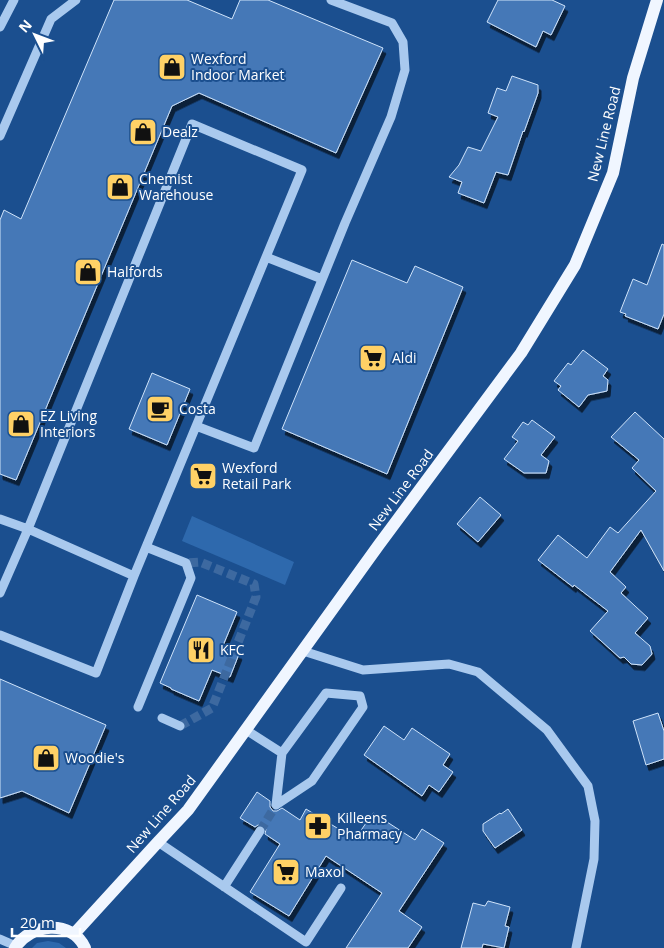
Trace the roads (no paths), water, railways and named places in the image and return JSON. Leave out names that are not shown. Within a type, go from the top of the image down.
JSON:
[{"type":"main road","name":"New Line Road","points":[[74,934],[188,810],[378,546],[521,353],[575,265],[613,173],[633,78],[658,3]]},
{"type":"main road","points":[[15,947],[24,937],[35,930],[48,927],[62,928],[74,934],[84,944],[85,948]]},
{"type":"street","points":[[0,27],[14,0]]},
{"type":"street","points":[[0,136],[51,19],[76,0]]},
{"type":"street","points":[[196,426],[254,448],[358,191],[391,117],[405,70],[403,42],[392,24],[330,0]]},
{"type":"street","points":[[0,593],[3,576],[28,529],[192,124],[302,170],[134,576],[96,673],[0,635]]},
{"type":"street","points":[[266,257],[322,279]]},
{"type":"street","points":[[0,519],[28,529],[134,576]]},
{"type":"street","points":[[138,707],[191,578],[186,563],[146,547]]},
{"type":"street","points":[[303,651],[363,670],[449,664],[478,672],[547,730],[588,786],[595,821],[594,859],[576,948]]},
{"type":"street","points":[[326,693],[360,696],[363,707],[312,781],[276,805],[282,753],[326,693]]},
{"type":"street","points":[[162,718],[180,726]]},
{"type":"street","points":[[246,730],[282,753]]},
{"type":"street","points":[[224,887],[260,831]]},
{"type":"street","points":[[158,842],[306,942],[341,888]]},
{"type":"street","points":[[0,939],[15,947]]},
{"type":"tunnel","points":[[180,726],[212,708],[256,597],[254,584],[200,562],[186,563]]},
{"type":"tunnel","points":[[260,831],[276,805]]},
{"type":"place","name":"Wexford Indoor Market","points":[[172,67]]},
{"type":"place","name":"Dealz","points":[[143,132]]},
{"type":"place","name":"Chemist Warehouse","points":[[120,187]]},
{"type":"place","name":"Halfords","points":[[88,272]]},
{"type":"place","name":"Aldi","points":[[373,358]]},
{"type":"place","name":"Costa","points":[[160,409]]},
{"type":"place","name":"EZ Living Interiors","points":[[21,424]]},
{"type":"place","name":"Wexford Retail Park","points":[[203,476]]},
{"type":"place","name":"KFC","points":[[201,650]]},
{"type":"place","name":"Woodie's","points":[[46,758]]},
{"type":"place","name":"Killeens Pharmacy","points":[[318,826]]},
{"type":"place","name":"Maxol","points":[[286,872]]}]
